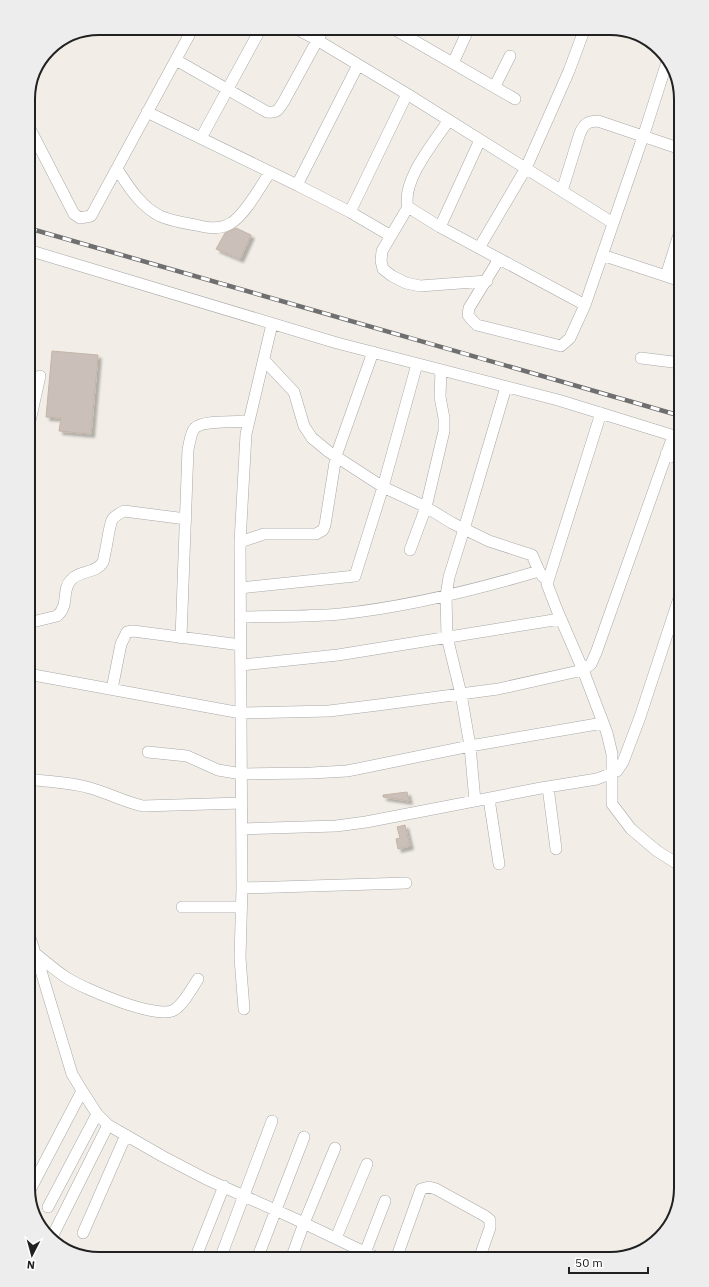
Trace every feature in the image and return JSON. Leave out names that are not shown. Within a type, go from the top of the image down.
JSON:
[{"type":"street","points":[[35,139],[74,214],[80,218],[91,216],[189,35]]},
{"type":"street","points":[[201,138],[256,35]]},
{"type":"street","points":[[308,35],[407,94],[613,223]]},
{"type":"street","points":[[176,60],[267,112],[273,113],[279,110],[320,35]]},
{"type":"street","points":[[404,35],[495,86],[515,99]]},
{"type":"street","points":[[453,63],[466,35]]},
{"type":"street","points":[[479,248],[526,168],[569,71],[582,35]]},
{"type":"street","points":[[495,86],[510,56]]},
{"type":"street","points":[[297,185],[358,65]]},
{"type":"street","points":[[499,259],[487,281],[469,308],[468,315],[477,324],[556,346],[561,346],[570,338],[585,305],[644,136],[665,68]]},
{"type":"street","points":[[350,212],[407,94]]},
{"type":"street","points":[[147,112],[297,185],[350,212],[391,236]]},
{"type":"street","points":[[448,120],[416,169],[407,192],[406,200],[408,207],[440,228],[585,305]]},
{"type":"street","points":[[562,191],[580,133],[583,126],[590,121],[598,121],[674,147]]},
{"type":"street","points":[[440,228],[480,140]]},
{"type":"street","points":[[117,169],[134,194],[145,206],[160,216],[180,222],[219,228],[232,223],[239,217],[270,172]]},
{"type":"street","points":[[408,207],[382,251],[381,261],[383,269],[392,276],[406,283],[420,286],[487,281]]},
{"type":"street","points":[[666,276],[674,250]]},
{"type":"street","points":[[35,254],[272,324],[417,364],[558,400],[674,436]]},
{"type":"street","points":[[602,255],[674,279]]},
{"type":"street","points":[[244,1009],[240,958],[242,907],[242,774],[240,542],[246,434],[272,324]]},
{"type":"street","points":[[240,542],[264,534],[316,534],[323,530],[336,456],[373,352]]},
{"type":"street","points":[[641,358],[674,362]]},
{"type":"street","points":[[264,360],[294,392],[304,426],[312,438],[336,456],[383,487],[426,507],[452,523],[489,541],[532,555],[547,584],[560,619],[583,670],[607,733],[612,754],[612,804],[631,829],[657,851],[674,862]]},
{"type":"street","points":[[240,588],[354,576],[383,487],[417,364]]},
{"type":"street","points":[[410,550],[426,507],[444,431],[444,418],[440,397],[441,370]]},
{"type":"street","points":[[35,398],[40,376]]},
{"type":"street","points":[[475,801],[470,746],[461,694],[447,637],[446,596],[449,577],[506,387]]},
{"type":"street","points":[[547,584],[601,414]]},
{"type":"street","points":[[181,638],[188,449],[191,437],[195,428],[203,423],[250,421]]},
{"type":"street","points":[[35,675],[241,713],[329,710],[461,694],[498,689],[583,670],[591,664],[596,653],[666,454],[674,442]]},
{"type":"street","points":[[666,454],[674,457]]},
{"type":"street","points":[[35,621],[57,616],[64,608],[67,587],[71,580],[76,576],[93,571],[103,562],[112,520],[117,515],[124,511],[186,519]]},
{"type":"street","points":[[240,617],[340,614],[382,608],[446,596],[539,571]]},
{"type":"street","points":[[242,829],[336,826],[401,816],[489,798],[596,779],[612,774],[617,771],[623,762],[640,717],[674,613]]},
{"type":"street","points":[[241,665],[338,655],[560,619]]},
{"type":"street","points":[[112,689],[121,644],[127,632],[133,631],[240,645]]},
{"type":"street","points":[[148,752],[187,756],[218,770],[242,774],[347,771],[470,746],[603,722]]},
{"type":"street","points":[[35,780],[71,784],[89,788],[143,806],[242,803]]},
{"type":"street","points":[[548,787],[556,849]]},
{"type":"street","points":[[489,798],[499,864]]},
{"type":"street","points":[[242,888],[406,883]]},
{"type":"street","points":[[182,907],[242,907]]},
{"type":"street","points":[[36,954],[68,979],[110,998],[150,1011],[165,1013],[174,1011],[198,979]]},
{"type":"street","points":[[36,954],[72,1074],[97,1114],[108,1125],[162,1156],[244,1196],[336,1238],[358,1252]]},
{"type":"street","points":[[35,1181],[82,1091]]},
{"type":"street","points":[[48,1207],[97,1114]]},
{"type":"street","points":[[223,1252],[272,1121]]},
{"type":"street","points":[[54,1233],[108,1125]]},
{"type":"street","points":[[83,1233],[126,1135]]},
{"type":"street","points":[[260,1252],[304,1138]]},
{"type":"street","points":[[294,1252],[335,1148]]},
{"type":"street","points":[[336,1238],[367,1164]]},
{"type":"street","points":[[198,1252],[224,1186]]},
{"type":"street","points":[[398,1252],[421,1189],[429,1187],[436,1189],[490,1220],[490,1228],[481,1252]]},
{"type":"street","points":[[365,1252],[384,1201]]},
{"type":"building","points":[[236,228],[251,235],[240,259],[216,249],[225,233]]},
{"type":"building","points":[[52,351],[98,355],[91,434],[59,431],[61,418],[46,417]]},
{"type":"building","points":[[407,792],[409,801],[383,797],[383,795]]},
{"type":"building","points":[[405,825],[410,846],[398,849],[396,839],[400,838],[397,827]]},
{"type":"railway","points":[[35,230],[674,414]]}]
